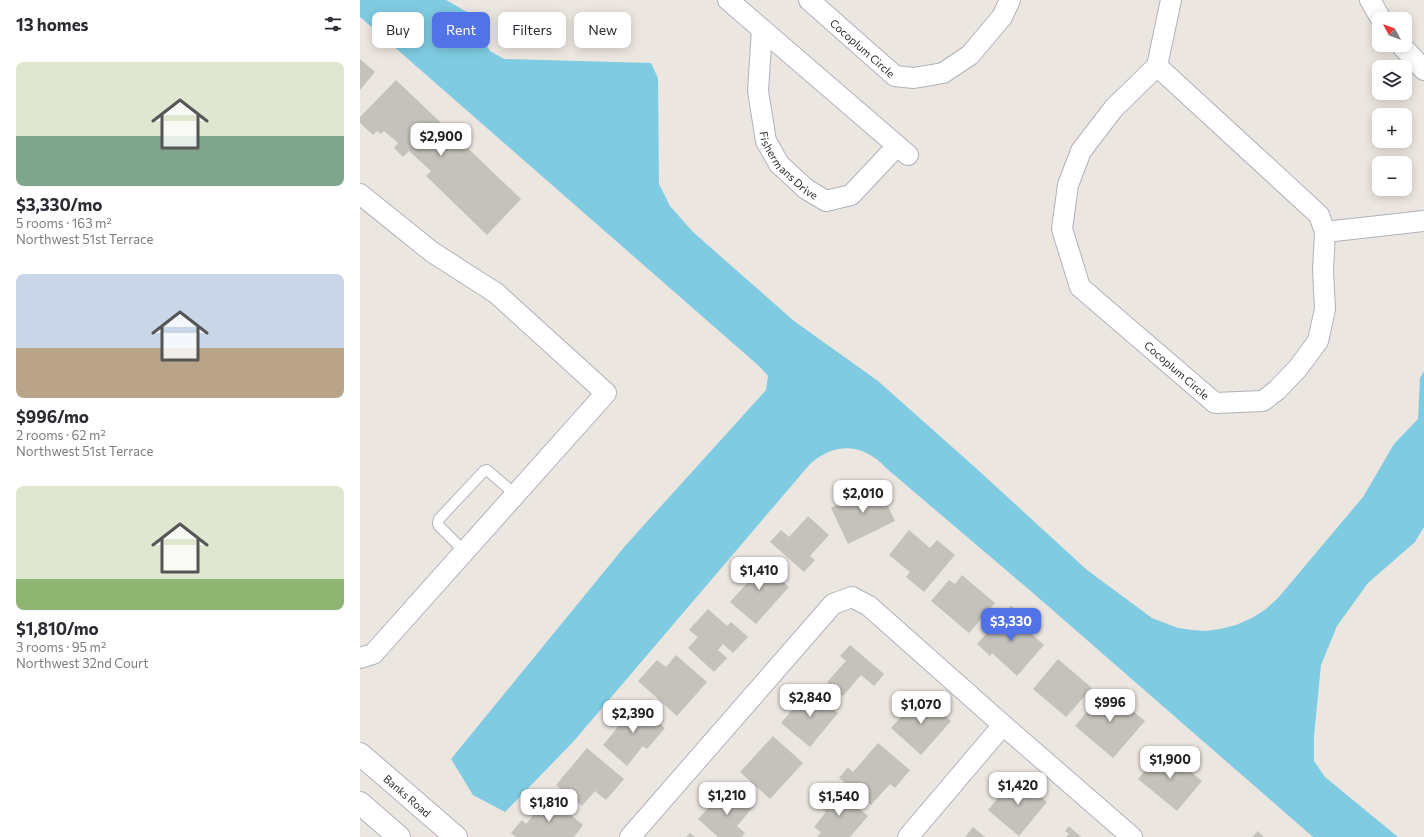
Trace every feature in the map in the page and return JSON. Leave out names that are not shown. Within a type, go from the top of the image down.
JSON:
[{"type":"street","name":"Fishermans Drive","points":[[728,0],[762,29],[903,150],[850,195],[826,201],[806,189],[779,164],[766,140],[758,92],[762,29]]},
{"type":"street","name":"Cocoplum Circle","points":[[809,0],[895,76],[914,78],[943,73],[970,55],[1002,17],[1010,0]]},
{"type":"street","points":[[1157,66],[1171,0]]},
{"type":"street","points":[[1370,0],[1377,12]]},
{"type":"street","points":[[1407,52],[1424,70]]},
{"type":"street","name":"Cocoplum Circle","points":[[1157,66],[1319,215],[1325,232],[1325,309],[1318,341],[1298,368],[1277,390],[1263,401],[1215,403],[1080,286],[1062,229],[1068,185],[1081,151],[1114,108],[1157,66]]},
{"type":"street","points":[[360,194],[432,252],[496,293],[606,393],[373,654],[360,658]]},
{"type":"street","points":[[1325,232],[1424,221]]},
{"type":"street","points":[[630,837],[833,604],[852,597],[869,606],[1132,837]]},
{"type":"street","points":[[908,837],[1003,725]]},
{"type":"street","name":"Banks Road","points":[[360,754],[456,837]]},
{"type":"street","points":[[360,803],[399,837]]},
{"type":"lane","points":[[465,552],[439,526],[439,519],[484,471],[487,470],[516,495]]},
{"type":"water","points":[[360,0],[446,0],[467,12],[432,12],[432,48],[488,48],[490,51],[504,59],[651,63],[658,78],[659,184],[670,206],[693,232],[794,321],[878,381],[1087,570],[1152,618],[1178,628],[1206,631],[1236,625],[1252,618],[1266,609],[1278,598],[1363,497],[1394,444],[1418,419],[1420,378],[1424,371],[1424,527],[1415,542],[1368,583],[1337,626],[1321,665],[1314,736],[1314,761],[1325,777],[1398,837],[1313,837],[1033,593],[877,460],[868,454],[849,448],[829,452],[810,464],[573,742],[505,812],[473,795],[451,759],[625,546],[766,390],[768,376],[759,366],[395,48],[424,48],[424,12],[372,12],[372,27],[360,17]]},
{"type":"building","points":[[360,59],[375,72],[360,90]]},
{"type":"building","points":[[396,80],[521,199],[487,235],[426,176],[431,171],[409,151],[403,157],[394,148],[398,143],[384,131],[381,134],[377,131],[373,135],[360,123],[360,117]]},
{"type":"building","points":[[878,485],[895,521],[848,544],[831,508]]},
{"type":"building","points":[[808,516],[829,535],[810,556],[815,560],[804,572],[770,542],[781,530],[789,537]]},
{"type":"building","points":[[909,530],[930,548],[937,540],[955,555],[924,592],[906,577],[910,572],[889,555]]},
{"type":"building","points":[[756,557],[789,587],[756,624],[730,602],[750,580],[741,572]]},
{"type":"building","points":[[962,575],[995,603],[969,633],[931,601],[949,580],[955,584]]},
{"type":"building","points":[[1011,606],[1022,615],[1017,621],[1044,645],[1017,676],[992,653],[990,656],[977,644]]},
{"type":"building","points":[[708,609],[727,626],[731,622],[748,637],[733,653],[723,644],[718,650],[727,658],[714,672],[688,648],[698,637],[689,630]]},
{"type":"building","points":[[850,645],[884,674],[874,686],[861,675],[843,696],[827,682],[846,661],[840,656]]},
{"type":"building","points":[[676,655],[707,682],[677,716],[638,681],[657,660],[666,667]]},
{"type":"building","points":[[1058,659],[1092,688],[1066,717],[1033,689]]},
{"type":"building","points":[[810,689],[838,713],[810,747],[781,723]]},
{"type":"building","points":[[1106,689],[1145,721],[1113,758],[1075,726]]},
{"type":"building","points":[[922,694],[951,721],[921,755],[891,728]]},
{"type":"building","points":[[635,702],[665,728],[647,749],[643,746],[627,766],[603,745],[618,727],[615,725]]},
{"type":"building","points":[[773,736],[803,763],[770,799],[740,772]]},
{"type":"building","points":[[878,743],[910,770],[895,788],[890,784],[871,805],[839,778],[848,767],[853,772]]},
{"type":"building","points":[[587,748],[624,779],[606,800],[595,791],[582,806],[556,785]]},
{"type":"building","points":[[1163,749],[1202,781],[1177,811],[1138,779]]},
{"type":"building","points":[[1016,776],[1047,802],[1019,836],[988,810]]},
{"type":"building","points":[[735,788],[754,806],[737,826],[745,833],[742,837],[718,837],[698,819],[712,804],[717,808]]},
{"type":"building","points":[[834,788],[868,816],[850,837],[817,837],[821,832],[814,827],[826,812],[818,806]]},
{"type":"building","points":[[549,797],[583,825],[574,837],[516,837],[511,833],[522,820],[526,824]]},
{"type":"building","points":[[1069,826],[1081,837],[1066,837],[1069,834],[1065,831]]},
{"type":"building","points":[[973,827],[985,837],[965,837]]},
{"type":"building","points":[[1258,831],[1264,837],[1252,837]]},
{"type":"building","points":[[690,833],[695,837],[686,837]]}]
